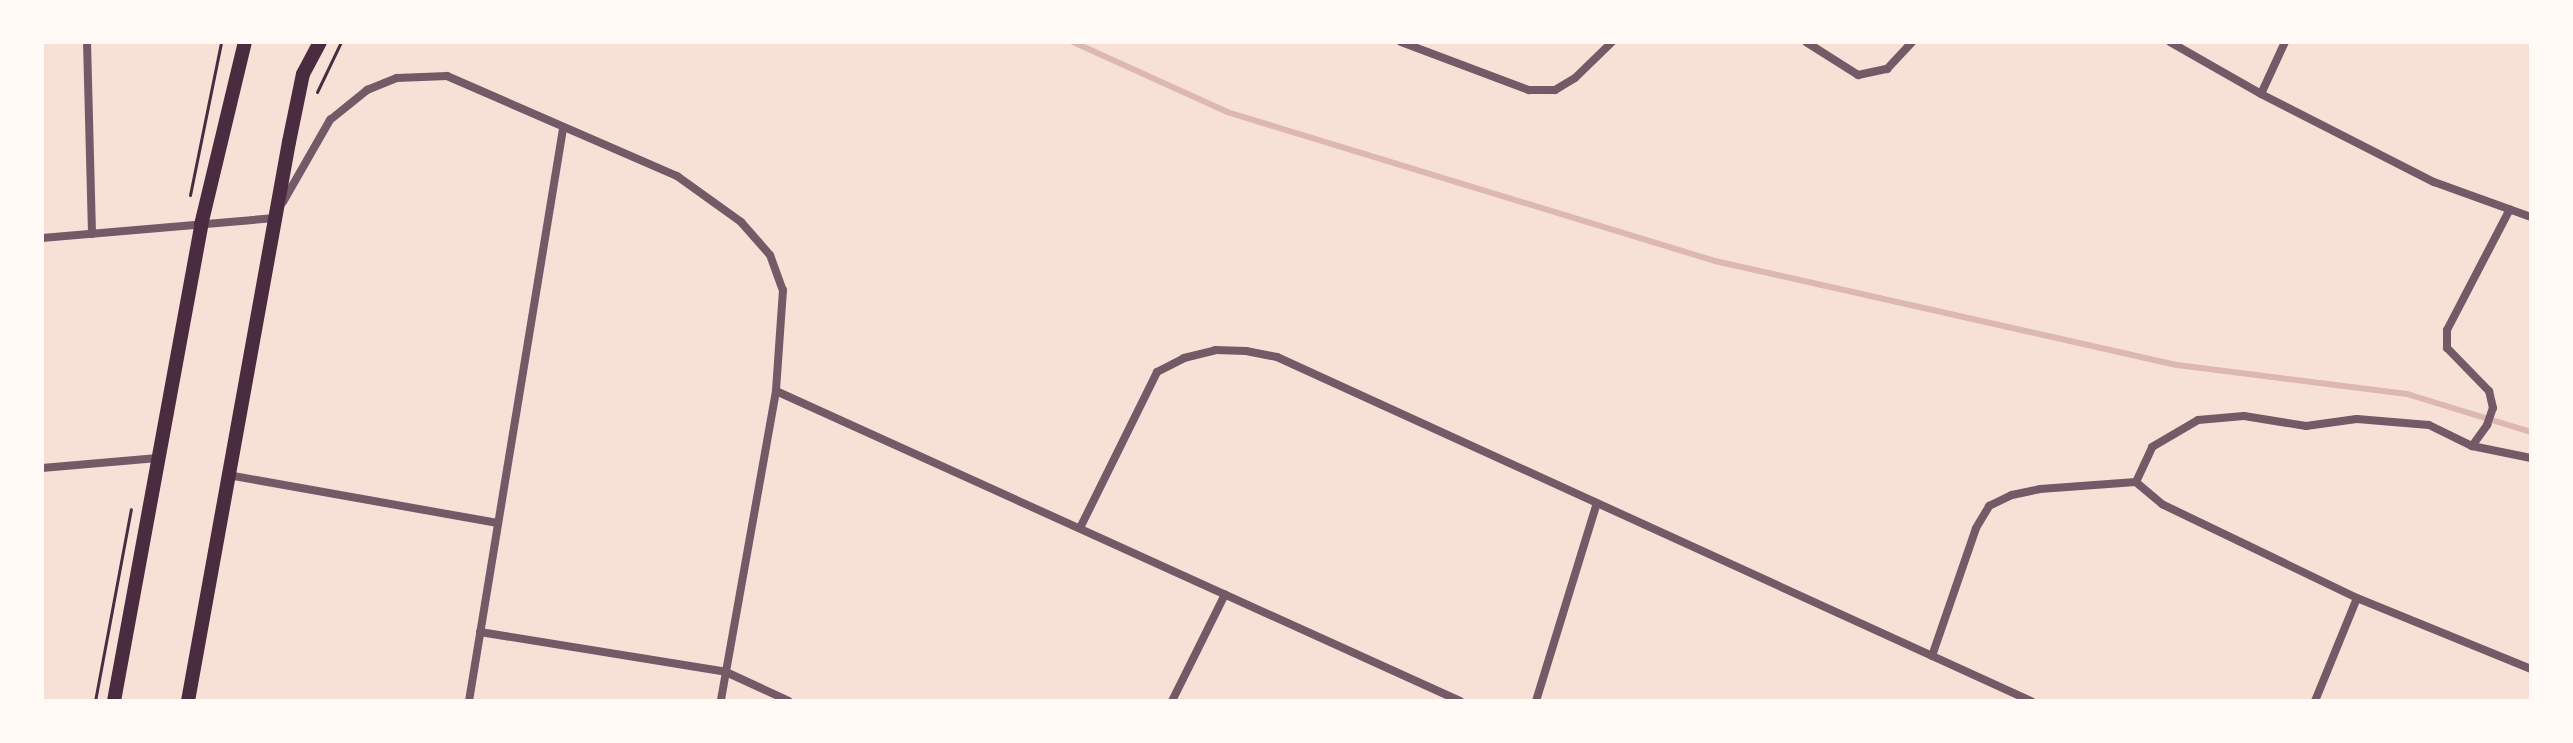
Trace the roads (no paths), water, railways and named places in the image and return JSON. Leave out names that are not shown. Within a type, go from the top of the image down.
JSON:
[{"type":"main road","points":[[114,701],[201,225],[245,42]]},
{"type":"main road","points":[[188,701],[303,74],[320,42]]},
{"type":"street","points":[[87,42],[92,234]]},
{"type":"street","points":[[1401,42],[1529,90],[1555,90],[1575,78],[1612,42]]},
{"type":"street","points":[[1806,42],[1858,75],[1887,69],[1912,42]]},
{"type":"street","points":[[2170,42],[2261,94],[2434,182],[2531,217]]},
{"type":"street","points":[[2261,94],[2285,42]]},
{"type":"street","points":[[42,238],[274,220],[330,120],[367,90],[397,78],[447,76],[677,176],[741,222],[770,255],[783,290],[776,391],[721,701]]},
{"type":"street","points":[[469,701],[563,129]]},
{"type":"street","points":[[2472,446],[2487,425],[2493,408],[2489,391],[2447,348],[2445,340],[2447,330],[2510,209]]},
{"type":"street","points":[[1080,528],[1157,372],[1184,358],[1215,350],[1277,357],[2031,701]]},
{"type":"street","points":[[776,391],[1460,701]]},
{"type":"street","points":[[2136,482],[2152,447],[2198,420],[2244,416],[2306,426],[2357,419],[2429,425],[2472,446],[2531,458]]},
{"type":"street","points":[[42,468],[158,458]]},
{"type":"street","points":[[228,475],[498,523]]},
{"type":"street","points":[[1932,656],[1976,528],[1989,506],[2012,495],[2040,489],[2136,482],[2162,504],[2357,598],[2531,669]]},
{"type":"street","points":[[1536,701],[1597,503]]},
{"type":"street","points":[[1172,701],[1225,594]]},
{"type":"street","points":[[2315,701],[2357,598]]},
{"type":"street","points":[[480,632],[726,672],[789,701]]},
{"type":"waterway","points":[[1073,42],[1227,112],[1715,261],[2177,365],[2407,394],[2531,432]]}]
